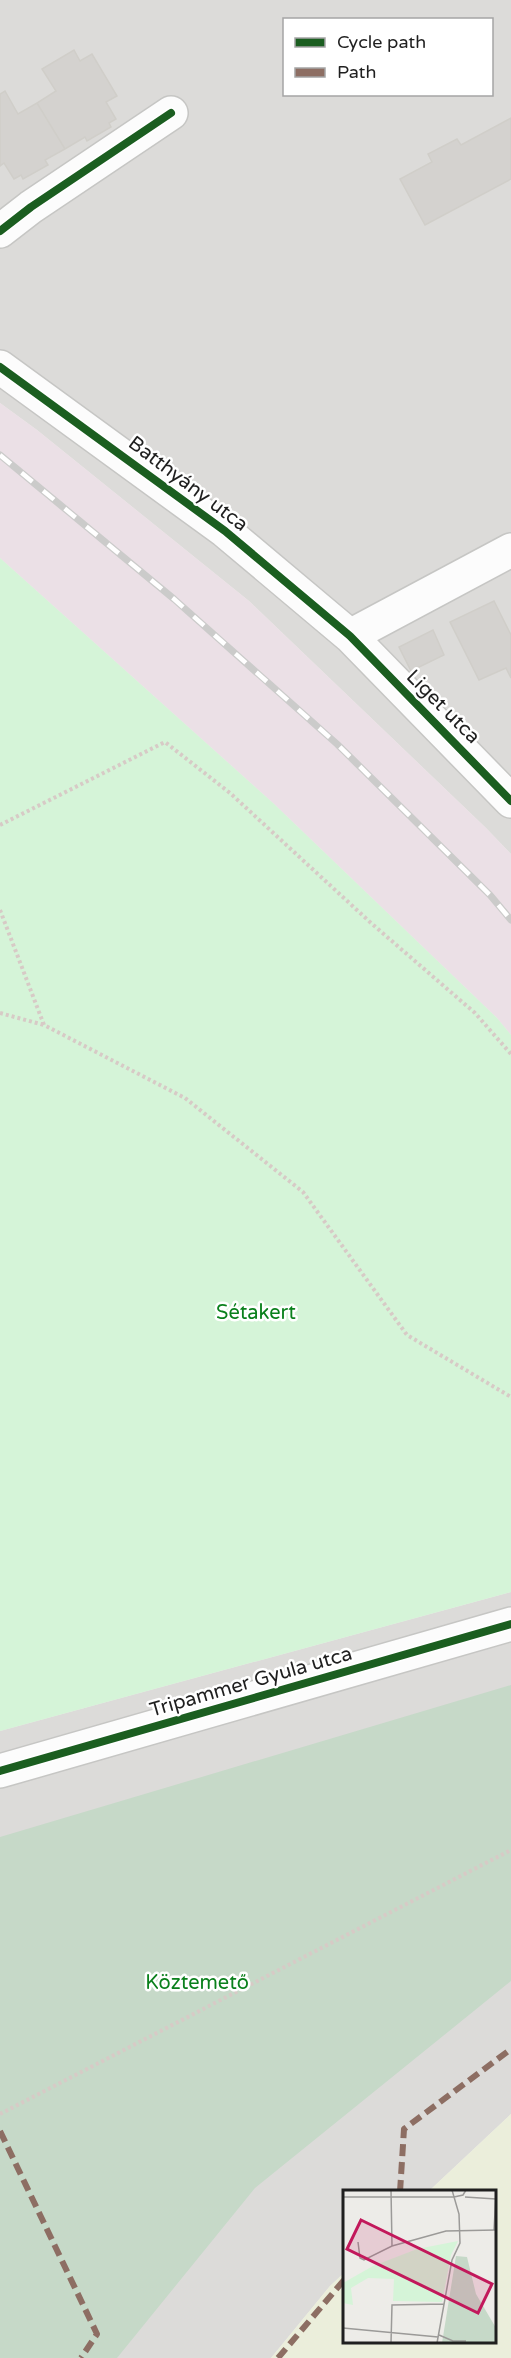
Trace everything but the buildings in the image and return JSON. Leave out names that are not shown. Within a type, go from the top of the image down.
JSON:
[{"type":"street","points":[[0,231],[31,207],[171,112]]},
{"type":"street","name":"Batthyány utca","points":[[0,367],[225,531],[350,636]]},
{"type":"street","points":[[350,636],[511,550]]},
{"type":"street","name":"Liget utca","points":[[350,636],[511,801]]},
{"type":"street","name":"Tripammer Gyula utca","points":[[0,1771],[511,1624]]},
{"type":"path","points":[[0,825],[165,742],[230,793],[371,923],[475,1012],[511,1054]]},
{"type":"path","points":[[0,910],[44,1025]]},
{"type":"path","points":[[0,1013],[44,1025],[185,1098],[303,1192],[407,1335],[511,1397]]},
{"type":"path","points":[[0,2114],[511,1850]]},
{"type":"shaded area","points":[[0,0],[511,0],[511,854],[249,601],[37,430],[0,403]]},
{"type":"shaded area","points":[[0,403],[37,430],[249,601],[511,854],[511,1035],[497,1018],[273,803],[0,558]]},
{"type":"shaded area","name":"Köztemető","points":[[511,1592],[511,2114],[430,2190],[343,2190],[343,2274],[330,2286],[271,2358],[0,2358],[0,1731]]},
{"type":"green space","name":"Sétakert","points":[[0,558],[273,803],[497,1018],[511,1035],[511,1592],[0,1731]]},
{"type":"green space","name":"Köztemető","points":[[511,1685],[511,1981],[255,2188],[117,2358],[0,2358],[0,1837]]},
{"type":"green space","points":[[511,2114],[511,2358],[271,2358],[330,2286],[343,2274],[343,2343],[496,2343],[496,2190],[430,2190]]},
{"type":"railway","points":[[0,455],[174,599],[337,744],[490,895],[511,920]]},
{"type":"marked path","points":[[400,2190],[404,2129],[511,2049]]},
{"type":"marked path","points":[[0,2131],[97,2334],[81,2358]]},
{"type":"marked path","points":[[278,2358],[343,2281]]},
{"type":"cycle path","points":[[0,231],[31,207],[171,113]]},
{"type":"cycle path","points":[[0,367],[225,531],[350,636],[511,801]]},
{"type":"cycle path","points":[[0,1771],[511,1624]]}]
